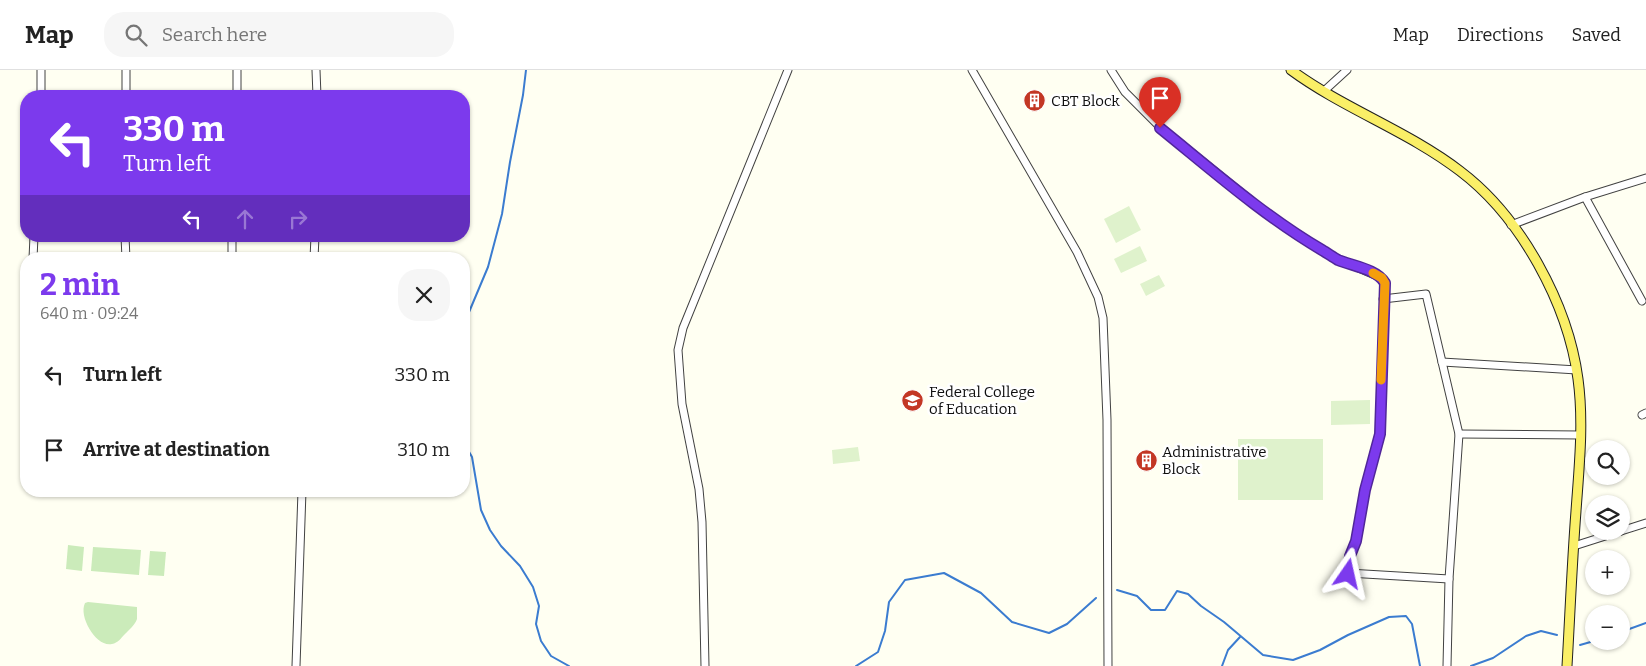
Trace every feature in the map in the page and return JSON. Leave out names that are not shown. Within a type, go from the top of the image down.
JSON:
[{"type":"main road","points":[[1291,70],[1324,91],[1403,135],[1460,171],[1489,197],[1511,225],[1535,258],[1556,299],[1563,317],[1577,370],[1580,395],[1580,435],[1567,666]]},
{"type":"street","points":[[41,70],[41,90]]},
{"type":"street","points":[[126,70],[126,90]]},
{"type":"street","points":[[237,70],[237,90]]},
{"type":"street","points":[[316,70],[317,90]]},
{"type":"street","points":[[705,666],[702,522],[699,489],[682,404],[678,350],[683,328],[788,70]]},
{"type":"street","points":[[972,70],[1077,252],[1098,297],[1103,318],[1107,420],[1108,666]]},
{"type":"street","points":[[1111,70],[1125,92],[1160,128],[1264,211],[1313,245],[1338,259],[1382,278],[1385,283],[1380,434],[1365,490],[1356,541],[1350,556],[1348,574],[1448,579]]},
{"type":"street","points":[[1324,91],[1347,70]]},
{"type":"street","points":[[1511,225],[1646,178]]},
{"type":"street","points":[[1585,198],[1642,301]]},
{"type":"street","points":[[1383,299],[1426,294],[1459,434],[1448,579],[1448,666]]},
{"type":"street","points":[[1442,362],[1577,370]]},
{"type":"street","points":[[1459,434],[1580,435]]},
{"type":"street","points":[[296,666],[302,497]]},
{"type":"street","points":[[1630,528],[1646,524]]},
{"type":"street","points":[[1574,546],[1593,540]]},
{"type":"green space","points":[[1129,206],[1141,230],[1116,243],[1104,219]]},
{"type":"green space","points":[[1140,246],[1147,261],[1121,273],[1114,259]]},
{"type":"green space","points":[[1159,275],[1165,286],[1146,296],[1140,284]]},
{"type":"green space","points":[[1370,400],[1370,424],[1331,425],[1331,401]]},
{"type":"green space","points":[[1238,439],[1323,439],[1323,500],[1238,500]]},
{"type":"green space","points":[[858,447],[860,461],[833,464],[832,450]]},
{"type":"green space","points":[[68,545],[84,547],[82,571],[66,569]]},
{"type":"green space","points":[[93,547],[141,550],[139,575],[91,571]]},
{"type":"green space","points":[[150,551],[166,552],[164,576],[148,575]]},
{"type":"green space","points":[[85,603],[137,607],[137,619],[118,641],[106,644],[100,641],[90,630],[84,616]]},
{"type":"waterway","points":[[470,310],[488,267],[502,214],[526,70]]},
{"type":"waterway","points":[[470,454],[481,510],[490,530],[501,546],[520,566],[533,587],[539,606],[536,624],[541,641],[551,656],[569,666]]},
{"type":"waterway","points":[[856,666],[878,652],[885,631],[889,602],[905,580],[944,573],[981,593],[1012,622],[1049,633],[1067,624],[1096,598]]},
{"type":"waterway","points":[[1117,590],[1137,596],[1151,610],[1165,610],[1177,591],[1188,594],[1263,655],[1293,660],[1320,650],[1389,617],[1406,616],[1412,624],[1420,666]]},
{"type":"waterway","points":[[1630,629],[1646,623]]},
{"type":"waterway","points":[[1471,666],[1493,658],[1526,636],[1541,631],[1557,635]]},
{"type":"waterway","points":[[1222,666],[1228,650],[1240,637]]},
{"type":"waterway","points":[[1580,645],[1585,644]]},
{"type":"slow traffic","points":[[1373,273],[1382,278],[1385,283],[1381,380]]},
{"type":"place","name":"CBT Block","points":[[1035,101]]},
{"type":"place","name":"Federal College of Education","points":[[913,401]]},
{"type":"place","name":"Administrative Block","points":[[1146,461]]},
{"type":"route","points":[[1160,128],[1264,211],[1313,245],[1338,259],[1374,273],[1382,278],[1385,283],[1380,434],[1365,490],[1360,523],[1350,556],[1348,574]]}]
